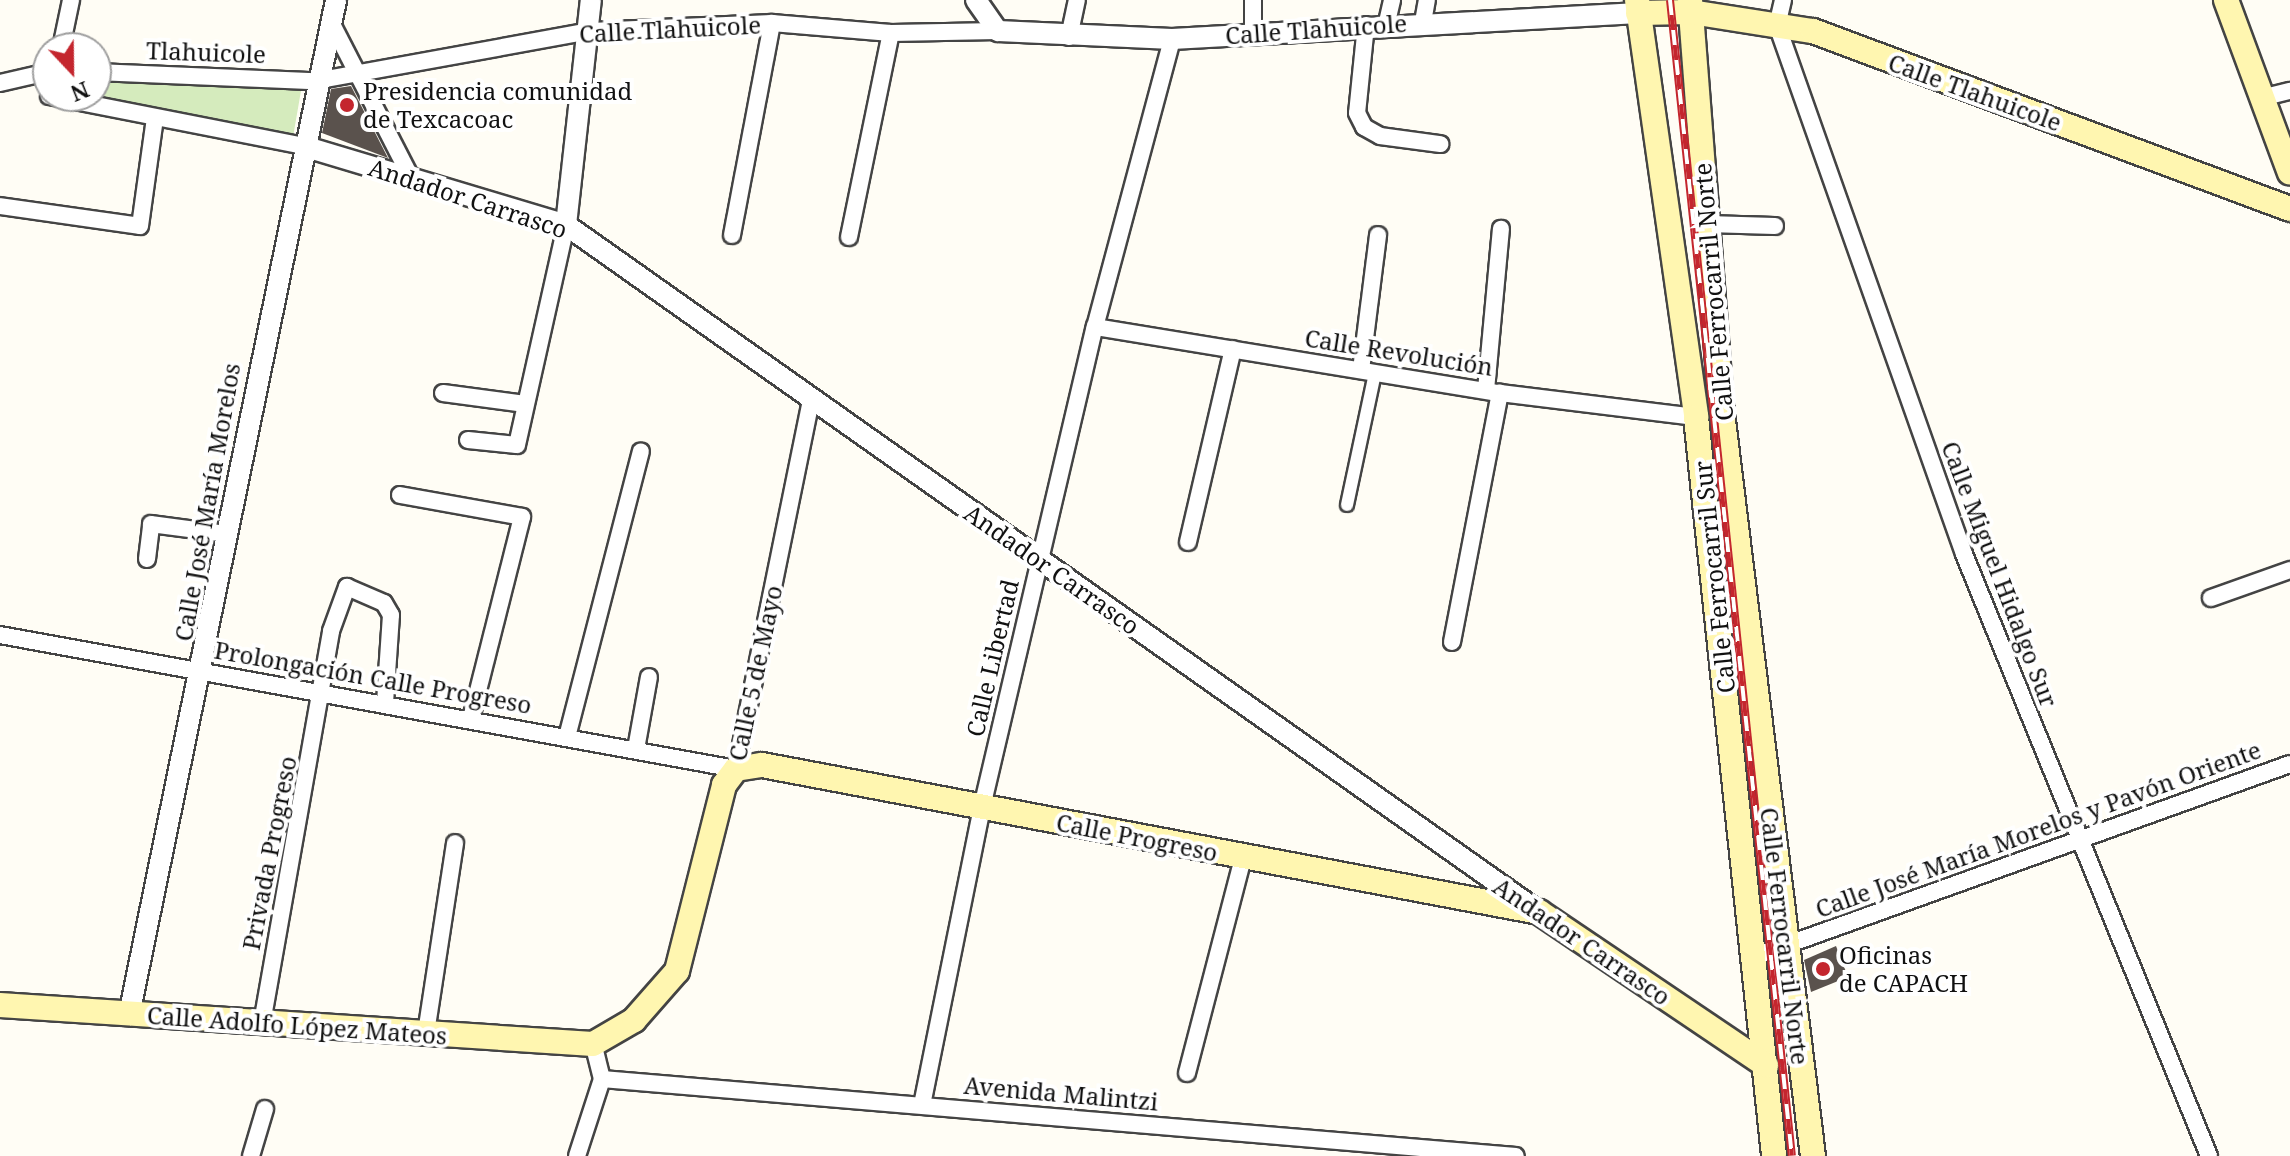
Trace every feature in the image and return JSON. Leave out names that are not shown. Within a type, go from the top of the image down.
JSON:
[{"type":"main road","points":[[2226,0],[2290,173]]},
{"type":"main road","name":"Calle Tlahuicole","points":[[1634,4],[1691,6],[1813,31],[2290,209]]},
{"type":"main road","name":"Calle Ferrocarril Sur","points":[[1634,4],[1696,417],[1756,956],[1774,1156]]},
{"type":"main road","name":"Calle Ferrocarril Norte","points":[[1691,6],[1721,404],[1813,1156]]},
{"type":"main road","name":"Calle Progreso","points":[[736,769],[762,765],[1539,912]]},
{"type":"main road","name":"Calle 5 de Mayo","points":[[593,1044],[634,1020],[677,971],[724,785],[736,769]]},
{"type":"main road","name":"Andador Carrasco","points":[[1539,912],[1766,1065]]},
{"type":"main road","name":"Calle Adolfo López Mateos","points":[[0,1005],[593,1044]]},
{"type":"street","points":[[64,32],[71,0]]},
{"type":"street","name":"Calle José María Morelos","points":[[129,1015],[204,670],[227,534],[315,81],[333,26],[336,0]]},
{"type":"street","points":[[468,440],[517,445],[566,225],[591,31],[591,0]]},
{"type":"street","points":[[976,0],[998,31]]},
{"type":"street","points":[[1069,37],[1077,0]]},
{"type":"street","points":[[1253,0],[1253,31]]},
{"type":"street","points":[[1387,22],[1392,0]]},
{"type":"street","points":[[1423,22],[1427,0]]},
{"type":"street","points":[[1777,25],[1783,0]]},
{"type":"street","name":"Calle Tlahuicole","points":[[315,81],[353,71],[591,31],[772,23],[891,33],[998,31],[1069,37],[1172,39],[1634,4]]},
{"type":"street","points":[[732,235],[772,23]]},
{"type":"street","points":[[1366,25],[1357,113],[1364,127],[1380,136],[1440,144]]},
{"type":"street","name":"Calle Miguel Hidalgo Sur","points":[[1777,25],[1964,554],[2077,840],[2209,1156]]},
{"type":"street","points":[[333,26],[353,71],[411,178]]},
{"type":"street","points":[[849,237],[891,33]]},
{"type":"street","name":"Calle Libertad","points":[[922,1105],[982,807],[1095,327],[1172,39]]},
{"type":"street","name":"Tlahuicole","points":[[112,73],[315,81]]},
{"type":"street","points":[[5,83],[32,76]]},
{"type":"street","points":[[5,83],[32,91]]},
{"type":"street","points":[[2261,98],[2290,91]]},
{"type":"street","points":[[112,109],[303,146]]},
{"type":"street","points":[[0,206],[140,226],[155,118]]},
{"type":"street","name":"Andador Carrasco","points":[[303,146],[566,225],[811,402],[1539,912]]},
{"type":"street","points":[[1707,224],[1775,226]]},
{"type":"street","points":[[1452,642],[1493,392],[1501,229]]},
{"type":"street","points":[[1347,505],[1368,371],[1378,235]]},
{"type":"street","name":"Calle Revolución","points":[[1095,327],[1493,392],[1696,417]]},
{"type":"street","points":[[1188,542],[1233,349]]},
{"type":"street","points":[[443,393],[525,404]]},
{"type":"street","name":"Calle 5 de Mayo","points":[[736,769],[811,402]]},
{"type":"street","points":[[567,737],[641,451]]},
{"type":"street","points":[[400,495],[522,517],[471,719]]},
{"type":"street","points":[[147,559],[151,524],[227,534]]},
{"type":"street","points":[[2211,598],[2290,570]]},
{"type":"street","name":"Privada Progreso","points":[[262,1023],[324,692],[331,631],[347,587],[384,603],[394,626],[385,703]]},
{"type":"street","name":"Prolongación Calle Progreso","points":[[0,635],[736,769]]},
{"type":"street","points":[[636,749],[649,677]]},
{"type":"street","name":"Calle José María Morelos y Pavón Oriente","points":[[1756,956],[2290,764]]},
{"type":"street","points":[[426,1033],[455,843]]},
{"type":"street","points":[[1187,1073],[1243,858]]},
{"type":"street","points":[[577,1156],[602,1079],[593,1044]]},
{"type":"street","name":"Avenida Malintzi","points":[[602,1079],[922,1105],[1391,1150],[1516,1156]]},
{"type":"street","points":[[251,1156],[265,1109]]},
{"type":"green space","points":[[112,77],[302,85],[293,137],[112,106]]},
{"type":"building","name":"Presidencia comunidad de Texcacoac","points":[[351,86],[388,158],[322,133],[331,89]]},
{"type":"building","name":"Oficinas de CAPACH","points":[[1836,946],[1848,977],[1811,992],[1804,960]]},
{"type":"railway","points":[[1670,0],[1792,1156]]},
{"type":"place","name":"Presidencia comunidad de Texcacoac","points":[[347,105]]},
{"type":"place","name":"Oficinas de CAPACH","points":[[1823,969]]}]
